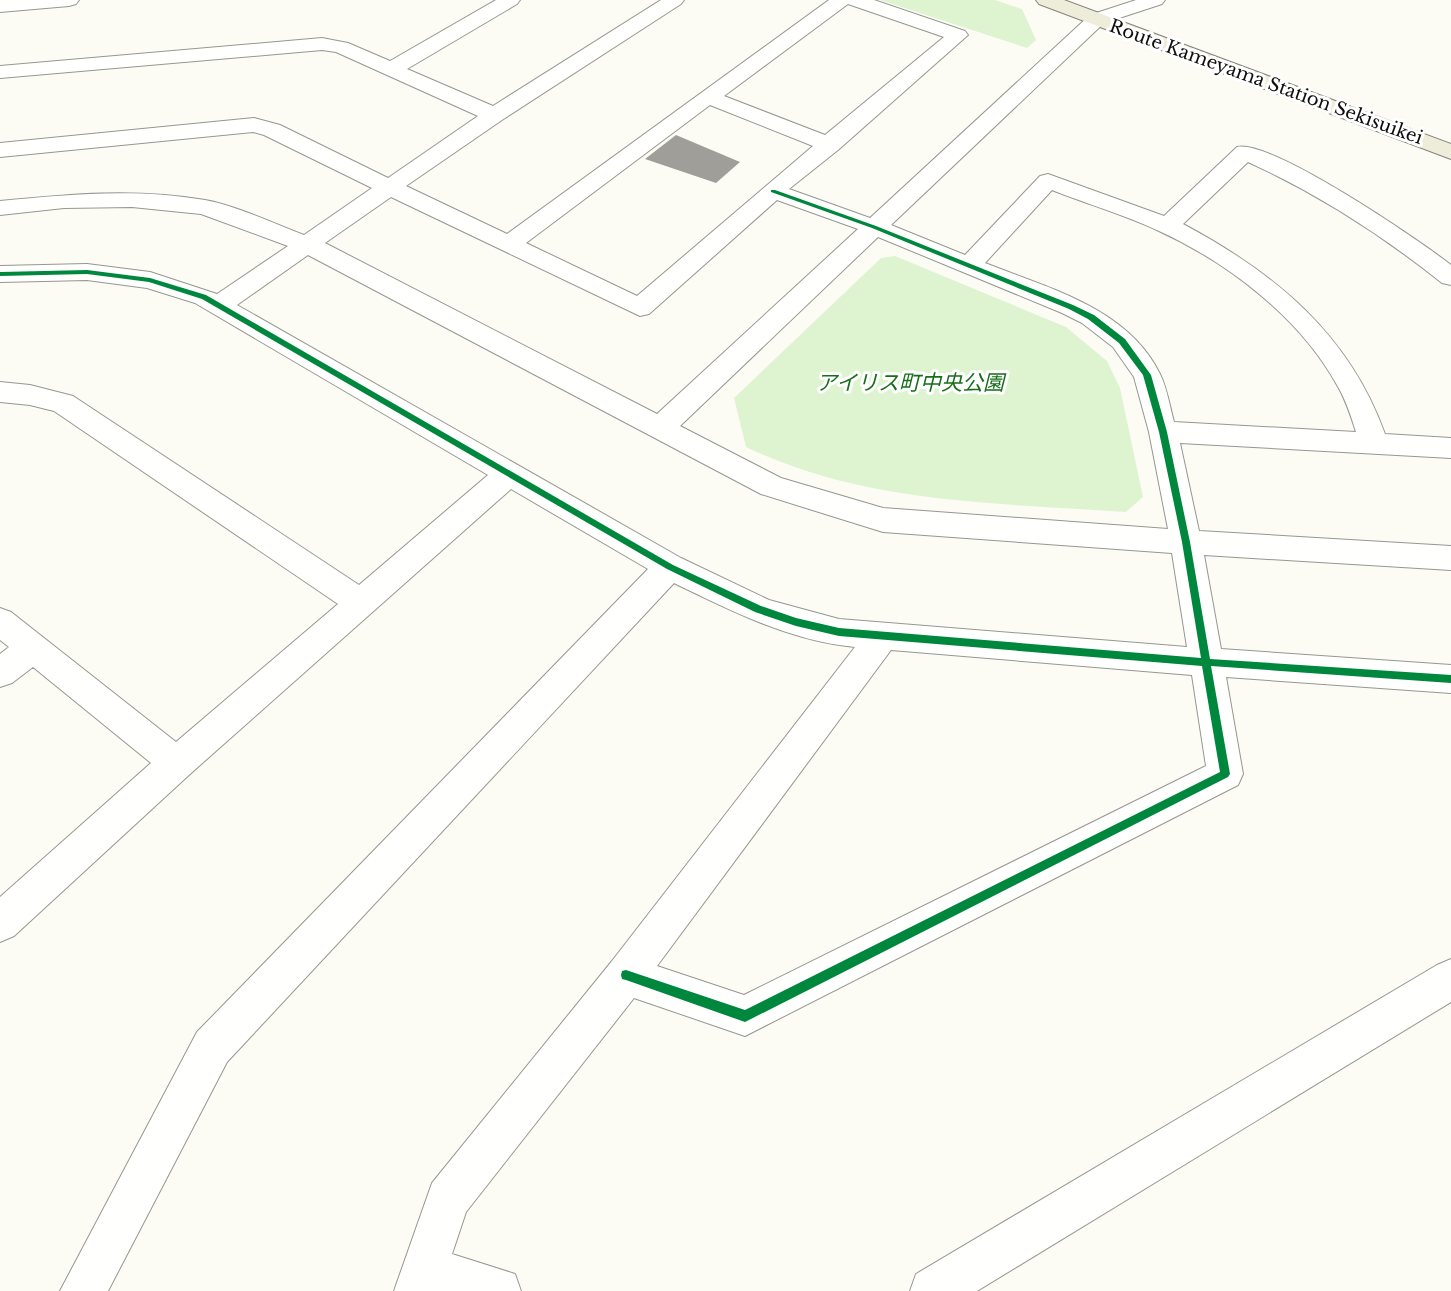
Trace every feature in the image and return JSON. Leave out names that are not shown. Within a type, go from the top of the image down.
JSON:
[{"type":"main road","name":"Route Kameyama Station Sekisuikei","points":[[1046,0],[1451,152]]},
{"type":"street","points":[[0,6],[69,0]]},
{"type":"street","points":[[392,69],[510,0]]},
{"type":"street","points":[[220,304],[494,115],[674,0]]},
{"type":"street","points":[[509,244],[841,0]]},
{"type":"street","points":[[0,150],[254,125],[272,130],[387,188],[640,308],[772,192],[958,35],[855,0]]},
{"type":"street","points":[[659,429],[1097,19],[1155,0]]},
{"type":"street","points":[[467,4],[488,13]]},
{"type":"street","points":[[0,72],[322,44],[341,47],[494,115]]},
{"type":"street","points":[[708,97],[830,145]]},
{"type":"street","points":[[1168,226],[1245,152],[1341,200],[1384,226],[1451,277]]},
{"type":"street","points":[[969,264],[1048,181],[1168,226],[1255,276],[1285,302],[1310,329],[1352,387],[1374,443]]},
{"type":"street","points":[[626,975],[745,1016],[1225,774],[1204,662],[1186,542],[1163,432],[1147,375],[1122,341],[1091,318],[1071,307],[874,227],[772,192]]},
{"type":"street","points":[[0,208],[64,201],[132,200],[206,207],[307,244],[771,486],[883,520],[1451,558]]},
{"type":"street","points":[[0,274],[87,272],[150,280],[220,304],[670,567],[758,609],[796,621],[839,632],[883,636],[1451,679]]},
{"type":"street","points":[[0,392],[30,395],[63,403],[361,603]]},
{"type":"street","points":[[1163,432],[1451,448]]},
{"type":"street","points":[[0,923],[177,763],[510,473]]},
{"type":"street","points":[[83,1291],[212,1047],[670,567]]},
{"type":"street","points":[[0,621],[177,763]]},
{"type":"street","points":[[498,1291],[421,1280],[448,1199],[626,975],[883,636]]},
{"type":"street","points":[[0,673],[33,648]]},
{"type":"street","points":[[933,1291],[1451,979]]},
{"type":"green space","points":[[880,0],[995,0],[1022,9],[1036,40],[1027,48]]},
{"type":"green space","name":"アイリス町中央公園","points":[[895,256],[1066,327],[1107,361],[1120,388],[1143,497],[1126,512],[981,503],[932,497],[837,480],[791,466],[746,447],[734,398],[881,258]]},
{"type":"building","points":[[676,135],[740,162],[716,183],[645,159]]},
{"type":"cycle path","points":[[626,975],[745,1016],[1225,774],[1186,542],[1163,432],[1147,375],[1122,341],[1091,317],[1071,307],[874,227],[773,191]]},
{"type":"cycle path","points":[[0,274],[87,272],[150,280],[204,297],[670,567],[758,609],[796,622],[839,632],[883,636],[1451,679]]}]
